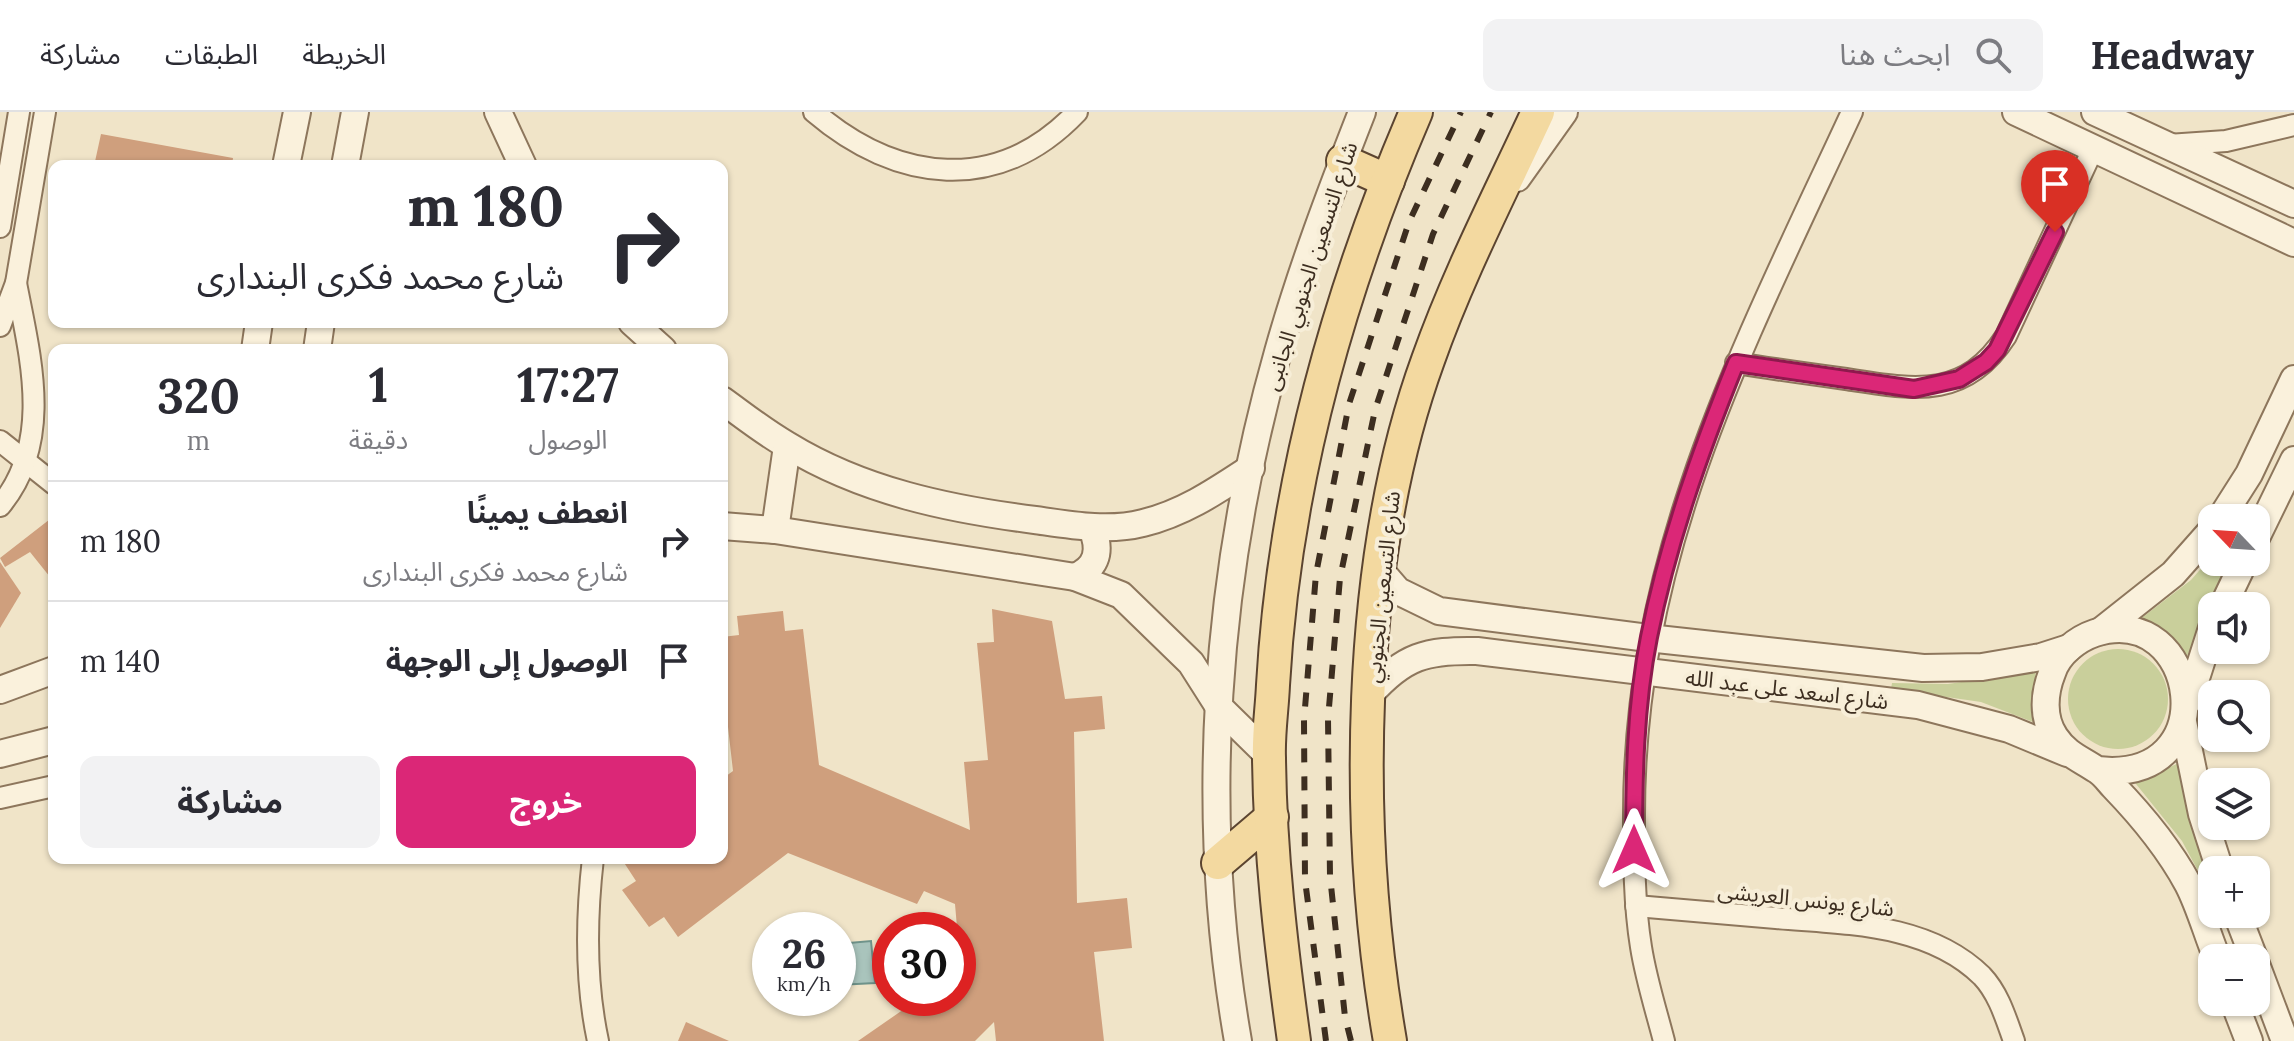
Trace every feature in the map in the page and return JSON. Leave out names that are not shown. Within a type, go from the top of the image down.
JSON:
[{"type":"main road","points":[[1294,1041],[1277,903],[1268,755],[1278,610],[1294,503],[1323,381],[1388,181],[1416,112]]},
{"type":"main road","name":"شارع التسعين الجنوبي","points":[[1390,1041],[1374,932],[1370,871],[1370,694],[1379,569],[1395,469],[1427,362],[1453,297],[1538,112]]},
{"type":"main road","points":[[1343,161],[1388,181]]},
{"type":"main road","points":[[1218,863],[1272,817]]},
{"type":"street","points":[[0,227],[19,112]]},
{"type":"street","points":[[0,326],[16,283],[45,112]]},
{"type":"street","points":[[287,160],[297,112]]},
{"type":"street","points":[[346,160],[355,112]]},
{"type":"street","points":[[498,112],[520,160]]},
{"type":"street","points":[[814,112],[838,130],[894,161],[951,171],[991,166],[1028,152],[1054,134],[1077,112]]},
{"type":"street","name":"شارع التسعين الجنوبي الجانبى","points":[[1238,1041],[1226,968],[1218,863],[1219,707],[1230,584],[1251,468],[1278,351],[1362,112]]},
{"type":"street","points":[[1496,202],[1564,112]]},
{"type":"street","points":[[1664,1041],[1641,949],[1636,906],[1634,791],[1648,638],[1684,501],[1736,363],[1852,112]]},
{"type":"street","points":[[2016,112],[2294,243]]},
{"type":"street","points":[[2095,112],[2294,204]]},
{"type":"street","points":[[2165,145],[2226,141],[2294,125]]},
{"type":"street","points":[[1736,363],[1914,389],[1944,385],[1973,372],[1986,362],[2006,336],[2093,149]]},
{"type":"street","points":[[0,506],[15,484],[28,451],[34,412],[33,372],[16,283]]},
{"type":"street","points":[[639,328],[656,344]]},
{"type":"street","points":[[2230,504],[2249,474],[2294,379]]},
{"type":"street","points":[[728,404],[787,446],[853,478],[913,499],[969,512],[1092,528],[1140,524],[1177,513],[1251,468]]},
{"type":"street","points":[[0,441],[48,479]]},
{"type":"street","points":[[775,530],[787,446]]},
{"type":"street","points":[[0,459],[48,488]]},
{"type":"street","points":[[2270,517],[2288,490],[2294,460]]},
{"type":"street","points":[[728,526],[775,530],[1075,577],[1121,595],[1191,663],[1219,707],[1268,755]]},
{"type":"street","points":[[1075,577],[1086,572],[1094,563],[1098,551],[1092,528]]},
{"type":"street","points":[[2198,546],[2173,574],[2101,631],[2069,648],[2054,666],[2046,688],[2046,712],[2053,734],[2067,753],[2097,770],[2147,824],[2169,854],[2188,885],[2211,944]]},
{"type":"street","name":"شارع اسعد على عبد الله","points":[[1379,569],[1398,591],[1439,611],[1648,638],[1923,668],[1982,667],[2041,657],[2069,648]]},
{"type":"street","points":[[2101,631],[2123,630],[2145,636],[2163,648],[2177,665],[2185,685],[2185,715],[2198,799],[2216,856]]},
{"type":"street","name":"شارع اسعد على عبد الله","points":[[1370,694],[1396,668],[1411,659],[1450,650],[1918,705],[2009,729],[2067,753]]},
{"type":"street","points":[[2097,770],[2119,772],[2140,768],[2159,757],[2174,742],[2201,664]]},
{"type":"street","points":[[0,690],[48,672]]},
{"type":"street","points":[[0,754],[48,742]]},
{"type":"street","points":[[0,798],[48,787]]},
{"type":"street","points":[[593,864],[587,945],[598,1041]]},
{"type":"street","name":"شارع يونس العريشى","points":[[1636,906],[1868,926],[1922,940],[1947,951],[1984,978],[2000,1001],[2014,1041]]},
{"type":"street","points":[[2270,1001],[2285,1041]]},
{"type":"street","points":[[2239,1016],[2249,1041]]},
{"type":"green space","points":[[2198,572],[2198,576],[2225,576],[2218,592],[2198,592],[2198,633],[2186,658],[2139,620]]},
{"type":"green space","points":[[2108,649],[2128,649],[2154,663],[2165,680],[2168,699],[2165,718],[2154,735],[2128,749],[2108,749],[2090,741],[2076,727],[2068,709],[2068,689],[2076,671],[2090,657]]},
{"type":"green space","points":[[2036,671],[2031,702],[2033,722],[1981,702],[1891,689],[1892,683],[1948,684]]},
{"type":"green space","points":[[2181,762],[2198,822],[2198,840],[2203,840],[2207,856],[2198,856],[2198,871],[2182,841],[2132,779],[2148,777]]},
{"type":"water","points":[[871,941],[872,983],[856,984],[856,942]]},
{"type":"building","points":[[101,134],[233,158],[233,160],[95,160]]},
{"type":"building","points":[[48,521],[48,574],[30,552],[5,567],[0,558]]},
{"type":"building","points":[[0,562],[21,593],[0,628]]},
{"type":"building","points":[[992,609],[1052,621],[1065,699],[1102,696],[1105,729],[1074,732],[1077,903],[1127,898],[1132,948],[1094,952],[1104,1041],[996,1041],[994,1022],[975,1041],[858,1041],[894,1016],[976,1016],[976,912],[956,912],[955,904],[924,891],[917,904],[788,853],[678,937],[664,917],[649,927],[622,890],[636,881],[625,864],[728,864],[728,775],[733,771],[728,727],[728,636],[739,635],[737,616],[783,611],[785,631],[803,629],[819,765],[970,830],[964,762],[988,760],[977,643],[994,642]]},
{"type":"building","points":[[686,1022],[729,1041],[678,1041]]},
{"type":"railway","points":[[1326,1041],[1305,880],[1304,720],[1316,574],[1349,404],[1409,222],[1461,112]]},
{"type":"railway","points":[[1351,1041],[1345,1017],[1330,876],[1328,719],[1340,578],[1375,410],[1433,234],[1491,112]]},
{"type":"route","points":[[1634,850],[1637,731],[1648,638],[1684,501],[1736,363],[1914,389],[1944,385],[1959,379],[1973,372],[1997,350],[2055,232]]}]
